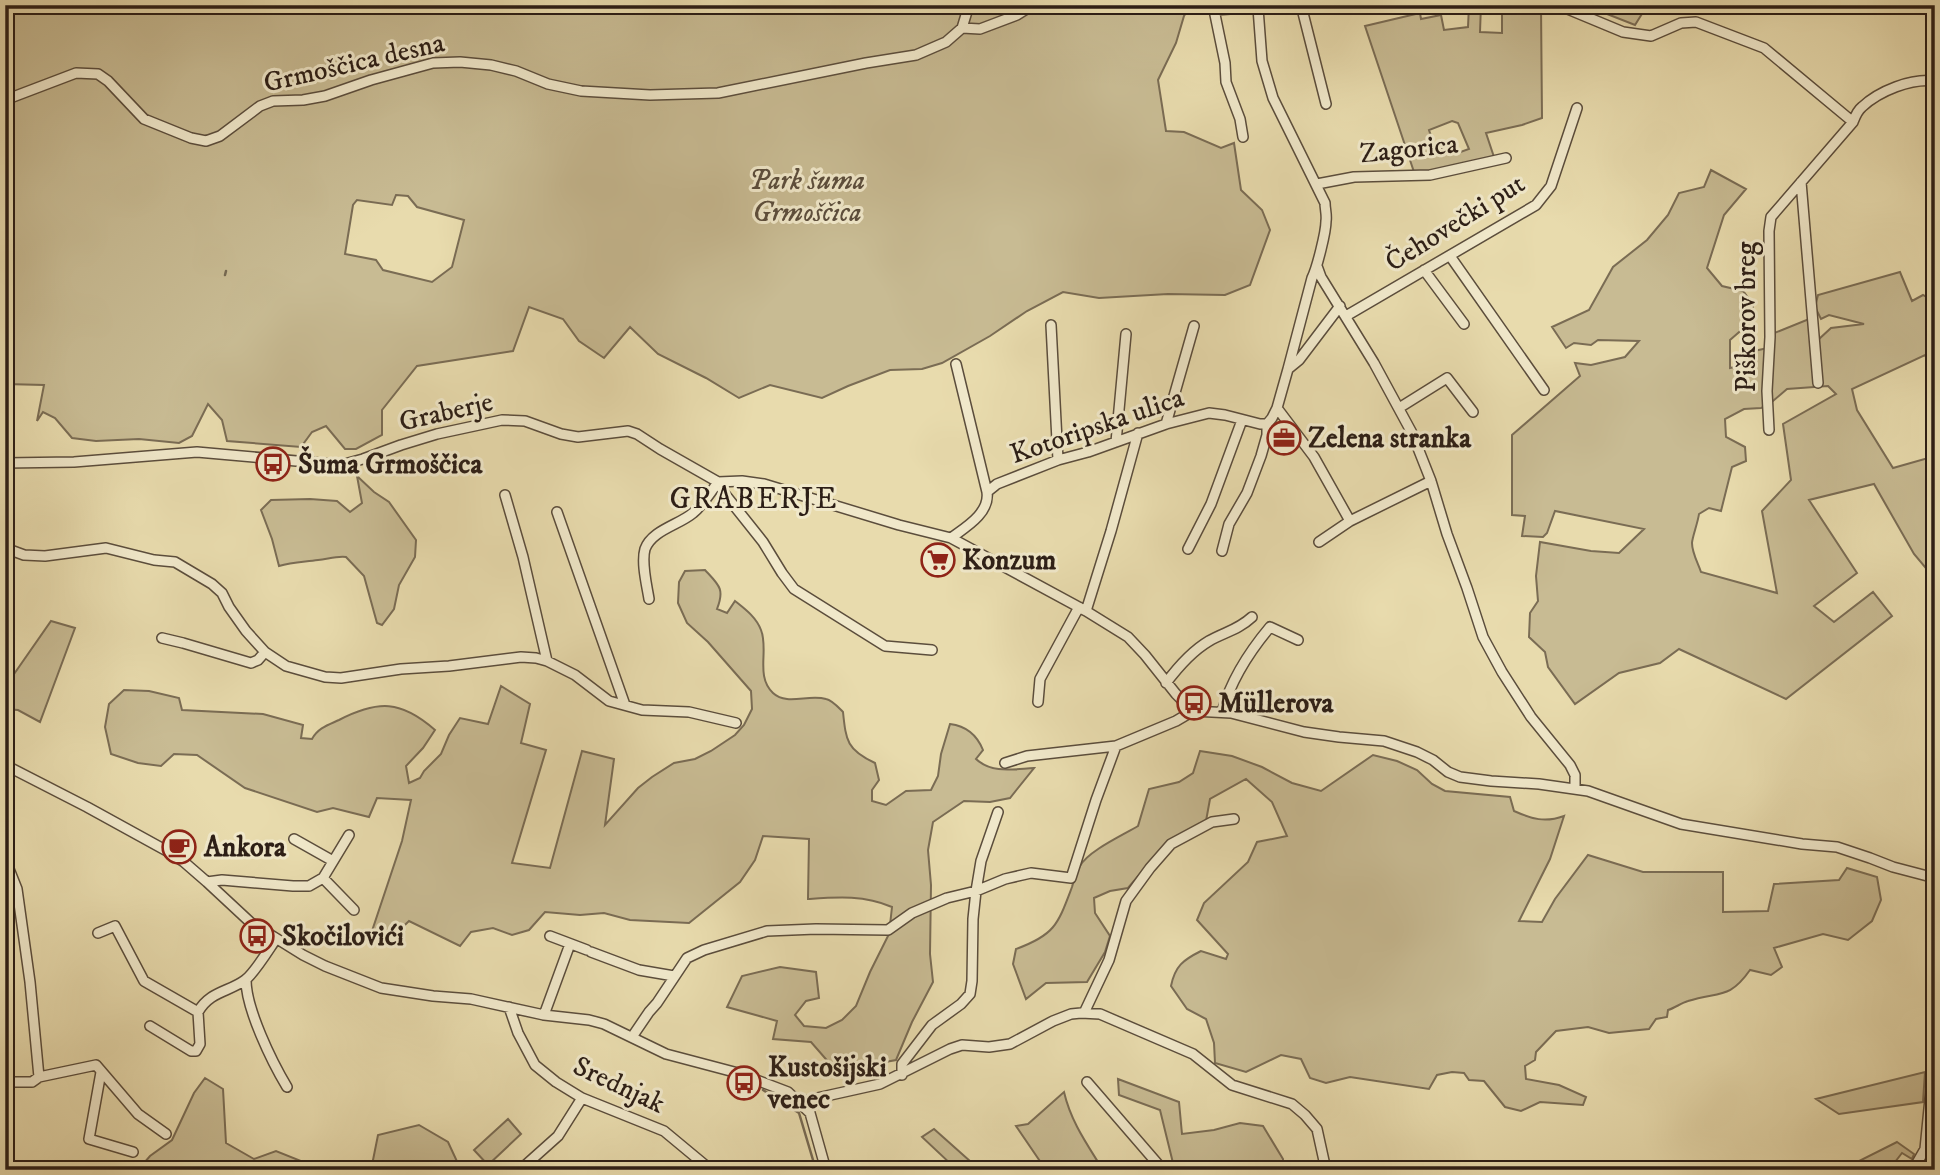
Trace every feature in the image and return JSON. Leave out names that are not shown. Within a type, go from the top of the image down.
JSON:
[{"type":"street","points":[[969,5],[962,29],[980,29],[1017,15],[1033,5]]},
{"type":"street","points":[[1243,137],[1240,119],[1226,82],[1214,8],[1293,5]]},
{"type":"street","points":[[1301,5],[1326,104]]},
{"type":"street","points":[[1558,5],[1623,32],[1651,36],[1681,23],[1696,22],[1764,48],[1853,122]]},
{"type":"street","points":[[1222,551],[1229,524],[1247,493],[1261,456],[1267,424],[1277,408],[1327,222],[1325,203],[1317,184],[1273,98],[1262,61],[1258,8]]},
{"type":"street","name":"Grmoščica desna","points":[[5,100],[76,74],[98,74],[108,80],[144,119],[191,138],[206,141],[220,136],[260,106],[273,100],[303,100],[325,96],[384,76],[433,64],[460,62],[491,65],[581,91],[650,95],[718,93],[916,55],[946,42],[962,29]]},
{"type":"street","name":"Piškorov breg","points":[[1769,430],[1767,391],[1771,217],[1853,122],[1859,109],[1890,90],[1916,80],[1935,81]]},
{"type":"street","name":"Čehovečki put","points":[[1346,316],[1536,205],[1551,186],[1577,108]]},
{"type":"street","name":"Zagorica","points":[[1317,184],[1354,177],[1430,175],[1506,158]]},
{"type":"street","points":[[1801,182],[1818,383]]},
{"type":"street","points":[[1450,256],[1544,390]]},
{"type":"street","points":[[1317,266],[1412,433],[1431,481],[1483,637],[1531,718],[1570,765],[1575,775],[1575,788]]},
{"type":"street","points":[[1424,270],[1464,324]]},
{"type":"street","points":[[1288,369],[1299,360],[1340,306]]},
{"type":"street","points":[[1051,325],[1058,460]]},
{"type":"street","points":[[1166,424],[1194,326]]},
{"type":"street","points":[[1116,442],[1126,334]]},
{"type":"street","points":[[956,364],[987,492]]},
{"type":"street","points":[[1399,408],[1447,378],[1473,412]]},
{"type":"street","points":[[1277,408],[1314,457],[1350,521]]},
{"type":"street","name":"Kotoripska ulica","points":[[951,538],[984,510],[987,492],[998,484],[1058,460],[1166,424],[1209,413],[1260,425],[1267,424]]},
{"type":"street","name":"Graberje","points":[[5,463],[74,462],[197,452],[341,465],[437,434],[502,420],[525,421],[578,437],[628,431],[718,482],[764,484],[951,538],[1128,637],[1193,711]]},
{"type":"street","points":[[1188,550],[1211,504],[1242,420]]},
{"type":"street","points":[[1038,702],[1040,679],[1082,609],[1111,531],[1138,433]]},
{"type":"street","points":[[1319,542],[1350,521],[1431,481]]},
{"type":"street","points":[[649,599],[645,550],[653,536],[684,520],[696,510],[718,482],[723,493],[763,542],[794,589],[884,646],[932,650]]},
{"type":"street","points":[[505,495],[523,557],[547,661]]},
{"type":"street","points":[[557,512],[625,705]]},
{"type":"street","points":[[5,548],[24,555],[45,556],[106,548],[154,560],[175,562],[222,593],[240,623],[265,652],[286,666],[324,677],[341,678],[401,669],[521,657],[536,658],[575,675],[609,701],[642,710],[689,712],[736,723]]},
{"type":"street","points":[[1166,683],[1197,649],[1240,627],[1252,617]]},
{"type":"street","points":[[1222,712],[1230,687],[1243,663],[1270,627],[1298,640]]},
{"type":"street","points":[[162,638],[251,663],[265,652]]},
{"type":"street","points":[[1005,763],[1027,756],[1116,746],[1193,711],[1222,712],[1304,732],[1395,744],[1428,757],[1448,772],[1460,776],[1575,788],[1601,794],[1681,824],[1802,844],[1837,847],[1893,867],[1935,878]]},
{"type":"street","points":[[632,1037],[687,958],[704,950],[767,932],[816,929],[888,930],[912,913],[1005,879],[1031,873],[1071,878],[1116,746]]},
{"type":"street","points":[[5,765],[167,851],[208,882],[250,922],[325,966],[374,986],[493,1002],[544,1015],[604,1024],[666,1054],[755,1079],[788,1092],[810,1113],[826,1170]]},
{"type":"street","points":[[902,1075],[902,1064],[932,1025],[970,994],[976,891],[981,861],[998,812]]},
{"type":"street","points":[[1084,1013],[1109,960],[1126,901],[1150,869],[1171,844],[1212,821],[1234,819]]},
{"type":"street","points":[[208,882],[222,880],[309,886],[323,878],[349,835]]},
{"type":"street","points":[[294,839],[333,861]]},
{"type":"street","points":[[5,866],[9,869],[17,889],[30,982],[38,1077]]},
{"type":"street","points":[[323,878],[354,910]]},
{"type":"street","points":[[98,933],[115,926],[144,981],[198,1012]]},
{"type":"street","points":[[550,936],[639,970],[674,975]]},
{"type":"street","points":[[150,1026],[191,1051],[196,1051],[200,1044],[198,1012],[202,1006],[220,991],[246,980],[276,939]]},
{"type":"street","points":[[544,1015],[570,944]]},
{"type":"street","points":[[246,980],[248,1000],[265,1045],[287,1087]]},
{"type":"street","name":"Srednjak","points":[[509,1007],[518,1033],[535,1065],[556,1082],[582,1098],[663,1131],[701,1165],[711,1170]]},
{"type":"street","points":[[799,1102],[869,1088],[962,1045],[1010,1044],[1071,1014],[1100,1014],[1193,1054],[1232,1085],[1292,1104],[1317,1129],[1326,1170]]},
{"type":"street","points":[[1913,1170],[1925,1149],[1935,1048]]},
{"type":"street","points":[[5,1082],[32,1082],[38,1077],[96,1065],[138,1114],[166,1134]]},
{"type":"street","points":[[101,1072],[89,1139],[132,1152]]},
{"type":"street","points":[[1087,1082],[1163,1170]]},
{"type":"street","points":[[520,1170],[558,1136],[582,1098]]},
{"type":"green space","name":"Park šuma Grmoščica","points":[[5,5],[1191,5],[1158,80],[1166,131],[1184,132],[1221,148],[1234,143],[1241,190],[1262,210],[1270,230],[1250,285],[1225,295],[1168,294],[1099,298],[1063,292],[942,363],[922,369],[890,370],[822,398],[770,385],[739,398],[658,354],[630,327],[604,358],[579,341],[563,319],[529,307],[513,351],[417,366],[382,410],[382,435],[356,449],[345,449],[326,426],[312,432],[301,447],[227,441],[222,420],[208,404],[192,436],[179,443],[139,439],[96,441],[72,438],[55,418],[43,412],[37,421],[44,385],[5,384]],"holes":[[[396,195],[408,196],[417,207],[464,220],[452,267],[432,282],[383,270],[376,260],[345,254],[353,205],[357,200],[392,205]]]},
{"type":"green space","points":[[1469,5],[1481,5],[1480,32],[1502,33],[1502,11],[1496,9],[1496,5],[1541,6],[1542,118],[1486,133],[1494,157],[1442,170],[1414,172],[1365,26],[1420,13],[1421,19],[1441,15],[1444,30],[1468,27]],"holes":[[[1452,121],[1458,123],[1469,149],[1455,154],[1451,146],[1436,151],[1429,130]]]},
{"type":"green space","points":[[1602,5],[1653,5],[1645,9],[1635,25],[1602,12]]},
{"type":"green space","points":[[1711,170],[1746,189],[1724,215],[1707,268],[1722,286],[1743,291],[1753,304],[1753,320],[1730,340],[1730,368],[1739,366],[1754,351],[1768,348],[1767,336],[1809,319],[1819,339],[1831,328],[1864,324],[1829,315],[1821,319],[1815,307],[1818,295],[1900,272],[1912,301],[1923,295],[1935,302],[1935,376],[1925,355],[1852,389],[1857,410],[1893,468],[1935,456],[1935,579],[1914,554],[1874,484],[1809,500],[1857,573],[1814,606],[1834,622],[1873,592],[1892,616],[1786,699],[1679,649],[1660,663],[1619,673],[1575,704],[1548,667],[1545,652],[1529,637],[1530,613],[1538,601],[1536,576],[1540,542],[1619,553],[1644,529],[1555,511],[1543,537],[1522,536],[1525,516],[1512,515],[1512,435],[1580,376],[1575,363],[1591,365],[1625,357],[1639,341],[1598,340],[1591,345],[1574,343],[1566,348],[1552,327],[1589,310],[1613,267],[1647,240],[1668,215],[1679,193],[1704,187]],"holes":[[[1828,386],[1836,394],[1783,424],[1791,480],[1762,511],[1777,593],[1701,572],[1692,543],[1699,514],[1709,508],[1721,511],[1732,467],[1746,461],[1745,447],[1726,437],[1725,419],[1744,409],[1761,408],[1787,389]]]},
{"type":"green space","points":[[357,476],[389,502],[416,540],[415,557],[399,585],[394,609],[382,625],[377,623],[364,576],[346,557],[279,566],[261,510],[271,500],[310,499],[337,501],[350,512],[362,503]]},
{"type":"green space","points":[[705,570],[719,588],[717,609],[727,613],[735,601],[759,625],[764,646],[763,671],[773,693],[785,699],[826,699],[843,712],[845,730],[853,749],[875,763],[879,780],[872,790],[872,801],[886,805],[906,791],[931,790],[938,776],[950,724],[966,729],[978,740],[983,750],[976,759],[982,764],[1004,770],[1034,768],[1010,798],[990,802],[964,801],[933,822],[928,850],[933,982],[896,1060],[874,1064],[831,1065],[811,1042],[773,1039],[777,1021],[727,1007],[742,976],[780,967],[816,972],[819,998],[806,1001],[795,1015],[804,1026],[826,1028],[842,1020],[856,1006],[889,934],[892,907],[840,897],[808,899],[809,839],[763,836],[755,860],[740,882],[689,923],[630,920],[604,913],[580,915],[545,912],[529,930],[512,935],[493,928],[471,932],[460,946],[409,921],[383,946],[371,934],[402,841],[411,800],[377,798],[369,817],[333,808],[317,812],[245,788],[197,755],[174,754],[161,766],[138,763],[111,754],[105,727],[109,704],[124,690],[149,691],[179,698],[182,710],[263,714],[303,725],[301,738],[312,739],[324,727],[353,713],[389,706],[411,713],[435,730],[406,766],[409,783],[420,778],[441,754],[460,718],[488,724],[501,686],[530,704],[521,743],[546,750],[512,863],[550,868],[582,751],[614,759],[605,825],[638,788],[652,777],[674,763],[695,759],[711,751],[735,735],[744,725],[752,709],[751,691],[708,642],[687,623],[678,603],[679,582],[685,571]]},
{"type":"green space","points":[[51,621],[75,628],[40,722],[18,710],[5,709],[5,687]]},
{"type":"green space","points":[[1200,751],[1232,756],[1262,767],[1292,783],[1321,791],[1373,755],[1417,770],[1432,784],[1445,791],[1510,797],[1514,811],[1533,818],[1545,820],[1564,816],[1550,859],[1519,921],[1542,922],[1555,899],[1588,855],[1643,872],[1723,872],[1723,912],[1768,911],[1774,884],[1839,880],[1847,868],[1877,877],[1881,900],[1872,921],[1848,940],[1823,934],[1774,948],[1782,967],[1771,975],[1750,970],[1736,986],[1723,993],[1688,1001],[1668,1010],[1667,1017],[1656,1019],[1649,1029],[1609,1033],[1588,1027],[1556,1031],[1536,1052],[1535,1060],[1525,1066],[1526,1079],[1559,1085],[1586,1097],[1583,1105],[1540,1102],[1521,1111],[1505,1107],[1484,1081],[1469,1080],[1464,1073],[1437,1075],[1429,1089],[1350,1077],[1326,1083],[1310,1078],[1301,1059],[1281,1055],[1246,1072],[1215,1063],[1214,1043],[1206,1019],[1187,1009],[1171,986],[1181,964],[1201,951],[1226,959],[1228,954],[1197,920],[1204,903],[1248,862],[1257,842],[1287,836],[1272,802],[1246,779],[1210,799],[1206,821],[1168,841],[1128,888],[1110,891],[1094,898],[1095,913],[1110,936],[1105,952],[1087,982],[1046,983],[1026,999],[1013,964],[1016,949],[1039,939],[1053,927],[1084,860],[1138,826],[1149,789],[1179,782],[1193,773]]},
{"type":"green space","points":[[1925,1072],[1923,1102],[1839,1114],[1816,1099]]},
{"type":"green space","points":[[205,1078],[223,1089],[226,1143],[254,1159],[276,1151],[318,1170],[138,1170],[150,1156],[172,1140],[194,1093]]},
{"type":"green space","points":[[1118,1079],[1179,1102],[1182,1134],[1240,1123],[1263,1126],[1283,1159],[1283,1170],[1179,1170],[1173,1163],[1160,1110],[1119,1095]]},
{"type":"green space","points":[[1064,1092],[1075,1123],[1103,1170],[1046,1170],[1016,1126],[1028,1124]]},
{"type":"green space","points":[[508,1119],[521,1134],[488,1165],[474,1150]]},
{"type":"green space","points":[[419,1125],[448,1142],[461,1170],[371,1170],[378,1135]]},
{"type":"green space","points":[[934,1129],[980,1170],[950,1170],[953,1166],[922,1137]]},
{"type":"green space","points":[[1897,1142],[1914,1154],[1912,1159],[1902,1153],[1895,1162],[1904,1170],[1854,1170],[1853,1164]]},
{"type":"waterway","points":[[1923,5],[1935,23]]},
{"type":"waterway","points":[[225,275],[226,271]]},
{"type":"waterway","points":[[763,1090],[799,1113],[816,1170]]},
{"type":"place","name":"Zelena stranka","points":[[1284,438]]},
{"type":"place","name":"Šuma Grmoščica","points":[[273,464]]},
{"type":"place","name":"Konzum","points":[[938,560]]},
{"type":"place","name":"Müllerova","points":[[1194,703]]},
{"type":"place","name":"Ankora","points":[[179,847]]},
{"type":"place","name":"Skočilovići","points":[[257,936]]},
{"type":"place","name":"Kustošijski venec","points":[[744,1083]]},
{"type":"district","name":"GRABERJE","points":[[754,499]]}]
